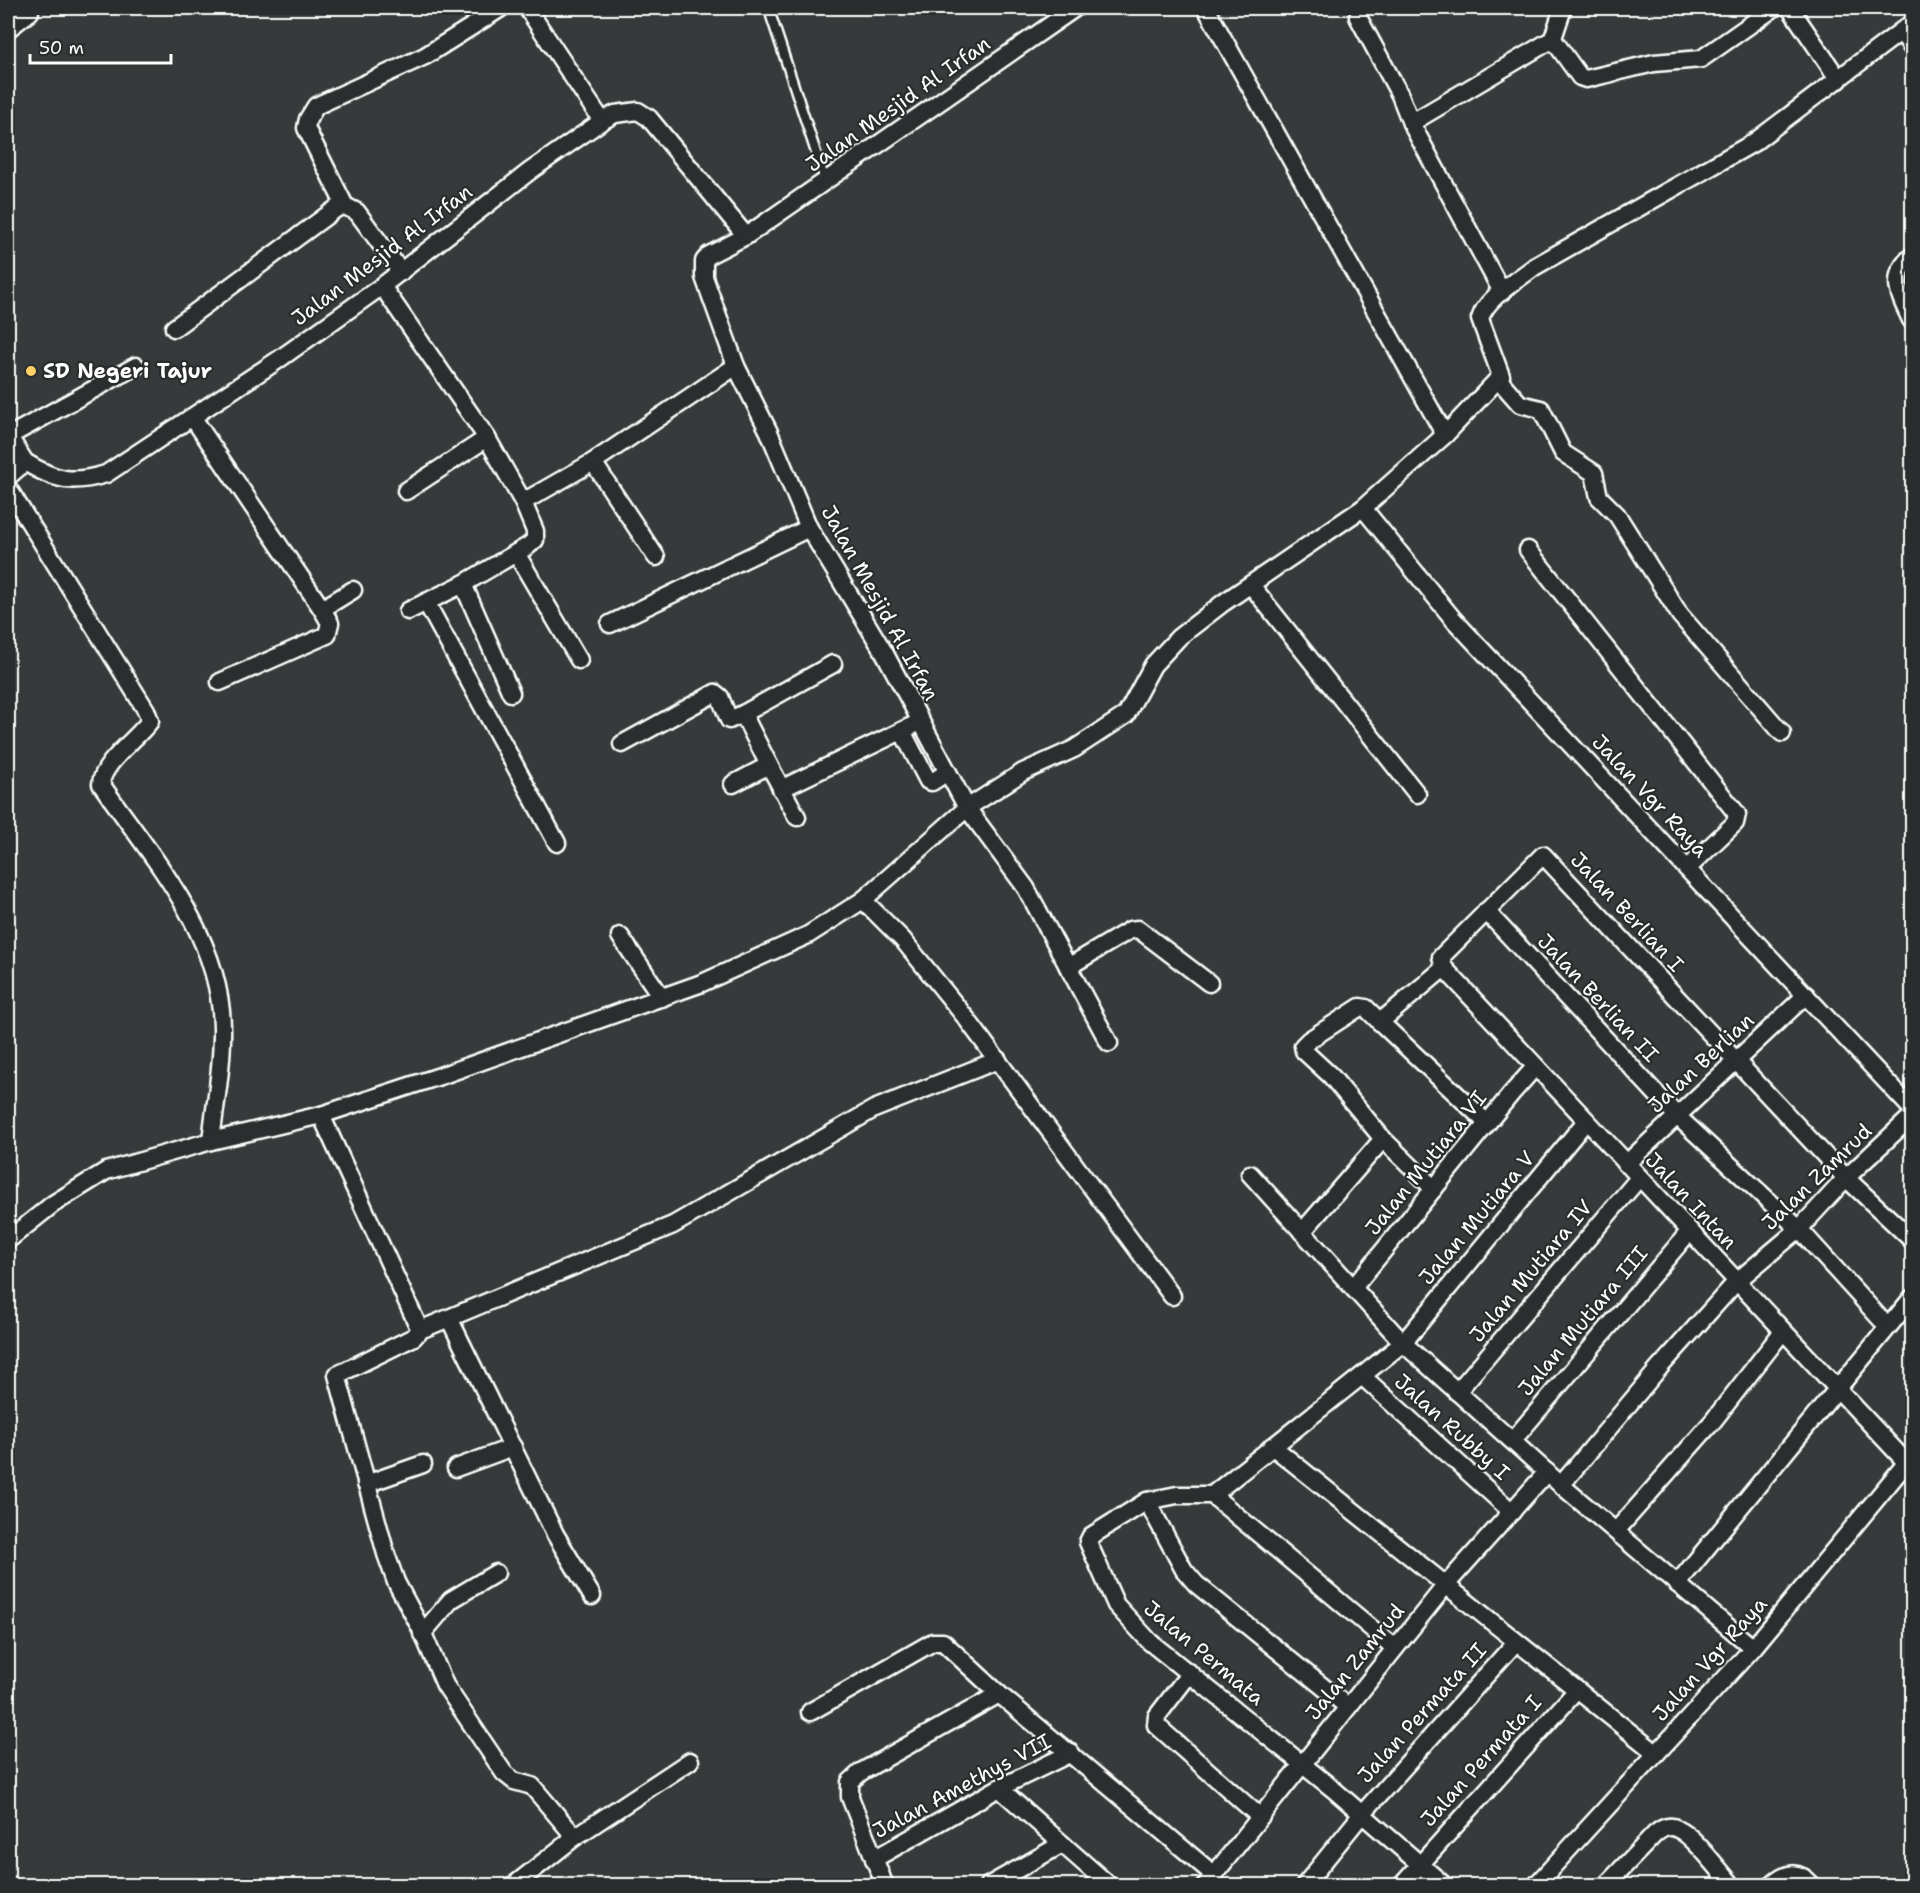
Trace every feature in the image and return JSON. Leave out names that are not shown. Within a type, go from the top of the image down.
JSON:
[{"type":"street","points":[[401,272],[357,212],[345,206],[306,128],[308,119],[316,106],[425,56],[501,8]]},
{"type":"street","points":[[527,8],[602,121]]},
{"type":"street","name":"Jalan Mesjid Al Irfan","points":[[1076,8],[826,183],[746,236],[709,255],[703,267],[704,277],[736,366],[769,432],[809,528],[885,654],[946,773],[967,808],[1026,888],[1109,1043]]},
{"type":"street","points":[[1206,8],[1445,435]]},
{"type":"street","points":[[1411,123],[1552,41],[1563,8]]},
{"type":"street","points":[[1552,41],[1580,77],[1586,79],[1654,63],[1701,59],[1774,8]]},
{"type":"street","points":[[1790,8],[1839,80]]},
{"type":"street","points":[[8,29],[31,9]]},
{"type":"street","points":[[1358,17],[1381,56],[1411,123],[1502,292]]},
{"type":"street","points":[[8,1240],[53,1204],[106,1171],[211,1141],[321,1115],[662,998],[780,949],[862,900],[967,808],[1023,772],[1074,749],[1110,728],[1126,715],[1153,665],[1164,651],[1200,619],[1363,508],[1445,435],[1499,380],[1502,372],[1480,319],[1482,311],[1502,292],[1534,267],[1753,143],[1907,28],[1912,48]]},
{"type":"street","name":"Jalan Mesjid Al Irfan","points":[[25,462],[47,475],[63,480],[91,478],[106,474],[193,418],[382,286],[530,171],[602,121],[626,111],[638,111],[649,118],[746,236]]},
{"type":"street","points":[[174,328],[329,212],[345,206]]},
{"type":"street","points":[[1911,320],[1896,288],[1901,271],[1912,256]]},
{"type":"street","points":[[382,286],[487,438],[523,502],[535,531],[535,540],[516,553],[463,584],[408,611]]},
{"type":"street","points":[[8,477],[25,462],[8,436],[136,366]]},
{"type":"street","points":[[523,502],[593,462],[736,366]]},
{"type":"street","points":[[1499,380],[1520,404],[1541,409],[1563,453],[1594,473],[1599,497],[1617,515],[1680,615],[1782,733]]},
{"type":"street","points":[[193,418],[330,624],[327,635],[219,682]]},
{"type":"street","points":[[406,491],[487,438]]},
{"type":"street","points":[[593,462],[656,556]]},
{"type":"street","points":[[8,488],[146,710],[150,721],[101,775],[101,784],[188,910],[201,934],[210,961],[218,990],[222,1029],[211,1141]]},
{"type":"street","name":"Jalan Vgr Raya","points":[[1363,508],[1454,620],[1912,1109]]},
{"type":"street","points":[[610,624],[809,528]]},
{"type":"street","points":[[1528,550],[1737,814],[1735,823],[1688,868]]},
{"type":"street","points":[[516,553],[579,660]]},
{"type":"street","points":[[463,584],[511,693]]},
{"type":"street","points":[[1251,585],[1417,794]]},
{"type":"street","points":[[322,609],[353,590]]},
{"type":"street","points":[[426,602],[557,843]]},
{"type":"street","points":[[622,744],[715,693],[720,697],[729,720],[833,664]]},
{"type":"street","points":[[743,714],[797,817]]},
{"type":"street","points":[[781,789],[920,722]]},
{"type":"street","points":[[902,731],[928,781],[932,782],[946,773]]},
{"type":"street","points":[[733,784],[770,765]]},
{"type":"street","name":"Jalan Berlian I","points":[[1444,968],[1441,957],[1543,855],[1736,1061]]},
{"type":"street","points":[[862,900],[903,940],[998,1060],[1172,1296]]},
{"type":"street","name":"Jalan Berlian II","points":[[1486,911],[1677,1116],[1799,1229],[1887,1326]]},
{"type":"street","points":[[1068,967],[1130,930],[1138,929],[1209,983]]},
{"type":"street","points":[[620,936],[662,998]]},
{"type":"street","points":[[1380,1022],[1444,968]]},
{"type":"street","name":"Jalan Intan","points":[[1444,968],[1837,1389],[1909,1459]]},
{"type":"street","name":"Jalan Berlian","points":[[1626,1164],[1806,995]]},
{"type":"street","points":[[1434,1189],[1383,1139],[1331,1076],[1304,1051],[1303,1046],[1360,1007],[1366,1008],[1487,1123]]},
{"type":"street","points":[[575,1837],[532,1786],[514,1781],[504,1773],[445,1685],[396,1582],[366,1485],[337,1375],[414,1337],[420,1330],[673,1225],[874,1109],[998,1060]]},
{"type":"street","points":[[1736,1061],[1846,1178],[1912,1240]]},
{"type":"street","name":"Jalan Mutiara VI","points":[[1353,1288],[1535,1067]]},
{"type":"street","points":[[321,1115],[420,1330]]},
{"type":"street","name":"Jalan Zamrud","points":[[1561,1485],[1736,1282],[1799,1229],[1846,1178],[1912,1116]]},
{"type":"street","name":"Jalan Mutiara V","points":[[1403,1343],[1586,1121]]},
{"type":"street","points":[[1302,1232],[1383,1139]]},
{"type":"street","points":[[1250,1174],[1403,1343],[1561,1485],[1753,1648]]},
{"type":"street","name":"Jalan Mutiara IV","points":[[1456,1392],[1639,1178]]},
{"type":"street","name":"Jalan Mutiara III","points":[[1513,1440],[1689,1232]]},
{"type":"street","points":[[1677,1584],[1912,1298]]},
{"type":"street","points":[[449,1318],[555,1534],[592,1596]]},
{"type":"street","points":[[1616,1532],[1713,1421],[1783,1331]]},
{"type":"street","points":[[1395,1648],[1212,1495],[1403,1343]]},
{"type":"street","name":"Jalan Rubby I","points":[[1362,1376],[1512,1512]]},
{"type":"street","points":[[456,1468],[513,1446]]},
{"type":"street","points":[[1272,1446],[1656,1753]]},
{"type":"street","name":"Jalan Vgr Raya","points":[[1535,1886],[1753,1648],[1909,1459]]},
{"type":"street","points":[[366,1485],[423,1464]]},
{"type":"street","name":"Jalan Zamrud","points":[[1209,1880],[1445,1586],[1547,1472]]},
{"type":"street","name":"Jalan Permata","points":[[1212,1495],[1177,1495],[1147,1501],[1091,1536],[1089,1547],[1116,1605],[1150,1642],[1302,1764],[1445,1886]]},
{"type":"street","points":[[1147,1501],[1184,1570],[1196,1584],[1348,1707]]},
{"type":"street","points":[[422,1634],[451,1600],[496,1573]]},
{"type":"street","points":[[810,1712],[938,1641],[944,1642],[999,1694],[1071,1752],[1209,1880]]},
{"type":"street","name":"Jalan Permata II","points":[[1304,1886],[1362,1814],[1516,1642]]},
{"type":"street","points":[[1190,1673],[1157,1716],[1156,1725],[1260,1817]]},
{"type":"street","name":"Jalan Permata I","points":[[1401,1886],[1419,1863],[1576,1690]]},
{"type":"street","points":[[885,1886],[850,1797],[849,1785],[852,1779],[999,1694]]},
{"type":"street","name":"Jalan Amethys VII","points":[[874,1859],[999,1788],[1071,1752]]},
{"type":"street","points":[[513,1886],[575,1837],[690,1761]]},
{"type":"street","points":[[999,1788],[1110,1886]]},
{"type":"street","points":[[1605,1886],[1655,1834],[1663,1828],[1672,1827],[1689,1836],[1732,1886]]},
{"type":"street","points":[[988,1886],[1062,1844]]},
{"type":"street","points":[[1776,1884],[1783,1875],[1798,1874],[1813,1886]]},
{"type":"lane","points":[[771,16],[826,183]]},
{"type":"place","name":"SD Negeri Tajur","points":[[31,371]]}]
